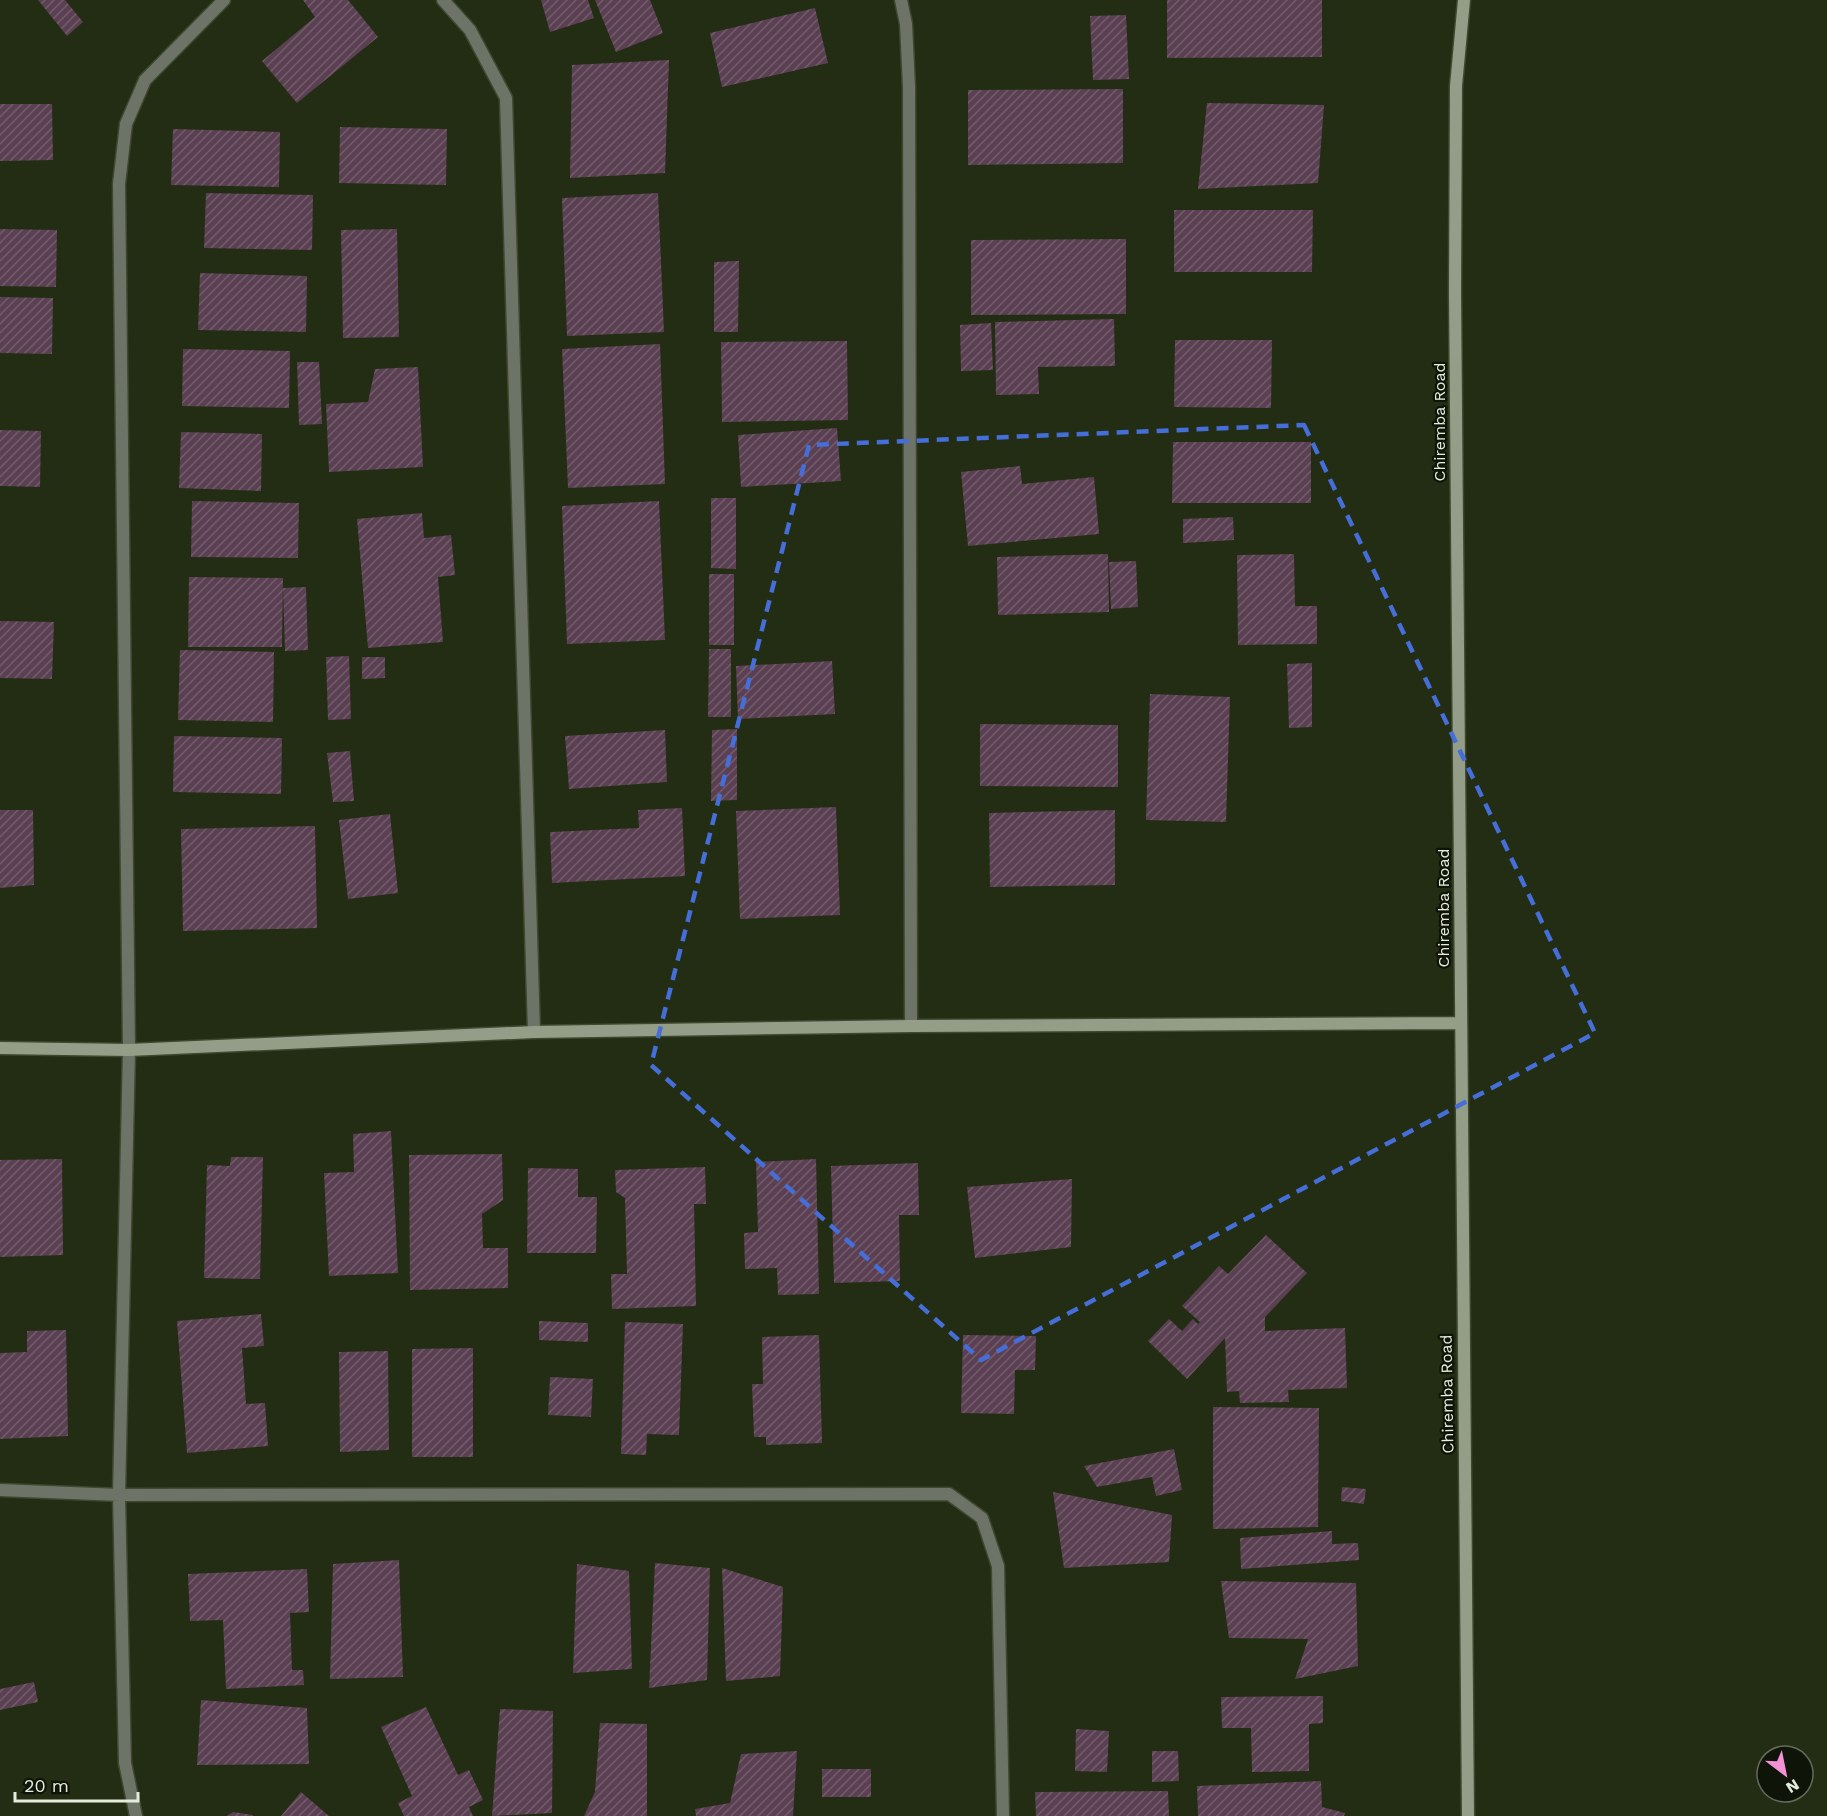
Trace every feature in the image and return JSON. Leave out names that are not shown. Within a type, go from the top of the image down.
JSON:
[{"type":"main road","name":"Chiremba Road","points":[[1464,0],[1456,86],[1455,280],[1468,1816]]},
{"type":"main road","points":[[0,1048],[129,1050],[534,1032],[911,1026],[1460,1023]]},
{"type":"street","points":[[136,1816],[125,1763],[120,1494],[129,1050],[119,184],[126,124],[145,80],[224,0]]},
{"type":"street","points":[[443,0],[470,30],[506,98],[534,1032]]},
{"type":"street","points":[[901,0],[906,24],[909,87],[911,1026]]},
{"type":"street","points":[[0,1490],[120,1494],[949,1494],[982,1518],[998,1566],[1003,1816]]},
{"type":"highlighted area","points":[[1304,425],[1595,1033],[981,1360],[651,1065],[809,445]]},
{"type":"building","points":[[38,0],[65,0],[83,22],[67,36]]},
{"type":"building","points":[[303,0],[348,0],[378,37],[297,103],[262,61],[315,17]]},
{"type":"building","points":[[541,0],[588,0],[594,18],[550,32]]},
{"type":"building","points":[[595,0],[650,0],[663,33],[616,52]]},
{"type":"building","points":[[1167,0],[1322,0],[1322,57],[1167,58]]},
{"type":"building","points":[[815,8],[828,63],[722,87],[710,33]]},
{"type":"building","points":[[1126,15],[1129,79],[1093,80],[1090,16]]},
{"type":"building","points":[[669,60],[665,173],[570,178],[572,65]]},
{"type":"building","points":[[1123,89],[1123,163],[968,165],[968,90]]},
{"type":"building","points":[[1207,103],[1324,105],[1318,183],[1198,189]]},
{"type":"building","points":[[0,104],[52,104],[53,160],[0,161]]},
{"type":"building","points":[[340,127],[447,129],[446,185],[339,183]]},
{"type":"building","points":[[173,129],[280,132],[279,187],[171,185]]},
{"type":"building","points":[[206,193],[313,195],[312,250],[204,248]]},
{"type":"building","points":[[658,193],[664,332],[567,336],[562,198]]},
{"type":"building","points":[[1174,210],[1313,210],[1312,272],[1174,272]]},
{"type":"building","points":[[0,229],[57,230],[56,287],[0,286]]},
{"type":"building","points":[[397,229],[399,337],[343,338],[341,230]]},
{"type":"building","points":[[1126,239],[1126,314],[971,315],[971,240]]},
{"type":"building","points":[[739,261],[738,332],[714,332],[714,262]]},
{"type":"building","points":[[200,273],[307,276],[306,332],[198,330]]},
{"type":"building","points":[[0,297],[53,298],[52,354],[0,353]]},
{"type":"building","points":[[1114,319],[1115,366],[1038,367],[1039,394],[996,395],[995,322]]},
{"type":"building","points":[[991,323],[993,370],[961,371],[960,325]]},
{"type":"building","points":[[1175,340],[1272,340],[1271,408],[1174,407]]},
{"type":"building","points":[[847,341],[848,420],[722,422],[721,342]]},
{"type":"building","points":[[660,344],[665,484],[568,488],[562,349]]},
{"type":"building","points":[[183,349],[290,351],[289,408],[182,406]]},
{"type":"building","points":[[297,362],[319,362],[322,424],[299,425]]},
{"type":"building","points":[[418,367],[423,467],[329,472],[326,404],[368,402],[375,369]]},
{"type":"building","points":[[837,428],[841,481],[741,487],[738,435]]},
{"type":"building","points":[[0,430],[41,431],[40,487],[0,486]]},
{"type":"building","points":[[181,432],[262,434],[261,491],[179,488]]},
{"type":"building","points":[[1173,442],[1311,442],[1311,503],[1172,503]]},
{"type":"building","points":[[1020,466],[1022,484],[1094,477],[1099,534],[968,546],[961,472]]},
{"type":"building","points":[[711,498],[736,498],[736,569],[711,568]]},
{"type":"building","points":[[192,501],[299,503],[298,558],[191,557]]},
{"type":"building","points":[[659,501],[665,640],[567,644],[562,506]]},
{"type":"building","points":[[422,513],[424,538],[451,535],[455,575],[438,577],[443,642],[368,648],[357,519]]},
{"type":"building","points":[[1233,517],[1234,540],[1183,543],[1183,519]]},
{"type":"building","points":[[1108,554],[1109,612],[998,615],[997,557]]},
{"type":"building","points":[[1294,554],[1295,606],[1317,606],[1317,644],[1238,645],[1237,555]]},
{"type":"building","points":[[1136,561],[1138,607],[1111,609],[1109,562]]},
{"type":"building","points":[[709,574],[734,574],[734,645],[709,645]]},
{"type":"building","points":[[189,577],[283,578],[282,647],[188,647]]},
{"type":"building","points":[[306,587],[308,650],[285,651],[283,588]]},
{"type":"building","points":[[0,621],[54,622],[52,679],[0,678]]},
{"type":"building","points":[[709,649],[731,649],[731,717],[708,717]]},
{"type":"building","points":[[180,650],[274,652],[273,722],[178,720]]},
{"type":"building","points":[[349,656],[351,719],[328,720],[326,657]]},
{"type":"building","points":[[362,657],[385,657],[385,678],[362,679]]},
{"type":"building","points":[[832,661],[835,714],[738,719],[736,666]]},
{"type":"building","points":[[1312,663],[1312,727],[1289,728],[1287,664]]},
{"type":"building","points":[[1150,694],[1230,697],[1226,822],[1146,820]]},
{"type":"building","points":[[980,724],[1118,725],[1118,787],[980,786]]},
{"type":"building","points":[[737,729],[737,800],[711,801],[712,730]]},
{"type":"building","points":[[665,730],[667,782],[569,789],[565,736]]},
{"type":"building","points":[[174,736],[282,738],[281,794],[173,792]]},
{"type":"building","points":[[350,751],[354,801],[333,802],[327,753]]},
{"type":"building","points":[[836,807],[840,915],[740,919],[736,811]]},
{"type":"building","points":[[682,808],[685,876],[552,883],[550,832],[639,828],[638,810]]},
{"type":"building","points":[[0,810],[33,810],[34,885],[0,888]]},
{"type":"building","points":[[1115,810],[1115,885],[990,887],[989,813]]},
{"type":"building","points":[[390,814],[398,893],[348,899],[339,820]]},
{"type":"building","points":[[315,826],[317,928],[183,931],[181,829]]},
{"type":"building","points":[[391,1131],[398,1273],[329,1276],[324,1173],[354,1172],[353,1134]]},
{"type":"building","points":[[502,1154],[503,1200],[482,1214],[483,1248],[508,1248],[508,1288],[410,1290],[409,1155]]},
{"type":"building","points":[[231,1157],[263,1157],[260,1279],[204,1278],[207,1165],[230,1166]]},
{"type":"building","points":[[62,1159],[63,1255],[0,1257],[0,1160]]},
{"type":"building","points":[[816,1159],[819,1294],[778,1295],[777,1268],[745,1269],[744,1233],[758,1232],[756,1162]]},
{"type":"building","points":[[918,1163],[919,1215],[899,1215],[900,1281],[834,1283],[831,1166]]},
{"type":"building","points":[[705,1167],[706,1204],[694,1204],[696,1306],[612,1309],[611,1274],[627,1274],[625,1198],[616,1192],[615,1170]]},
{"type":"building","points":[[528,1168],[578,1169],[578,1197],[597,1197],[596,1253],[527,1253]]},
{"type":"building","points":[[1072,1179],[1071,1247],[975,1258],[967,1187]]},
{"type":"building","points":[[1266,1235],[1307,1273],[1265,1317],[1265,1331],[1345,1328],[1347,1388],[1288,1390],[1289,1402],[1240,1403],[1239,1391],[1227,1392],[1225,1338],[1187,1379],[1148,1341],[1169,1319],[1182,1331],[1193,1319],[1198,1324],[1200,1322],[1182,1306],[1219,1266],[1228,1274]]},
{"type":"building","points":[[261,1314],[264,1346],[242,1348],[246,1404],[265,1403],[268,1446],[187,1453],[177,1321]]},
{"type":"building","points":[[539,1321],[588,1323],[588,1342],[539,1340]]},
{"type":"building","points":[[625,1322],[683,1324],[679,1435],[647,1434],[646,1455],[621,1454]]},
{"type":"building","points":[[66,1330],[68,1436],[0,1439],[0,1353],[27,1352],[27,1331]]},
{"type":"building","points":[[819,1335],[822,1443],[766,1445],[766,1437],[754,1437],[752,1384],[763,1384],[762,1337]]},
{"type":"building","points":[[963,1335],[1036,1336],[1035,1370],[1015,1370],[1014,1414],[961,1413]]},
{"type":"building","points":[[473,1348],[473,1457],[412,1457],[412,1349]]},
{"type":"building","points":[[388,1351],[389,1450],[340,1452],[339,1352]]},
{"type":"building","points":[[550,1377],[593,1379],[591,1417],[548,1415]]},
{"type":"building","points":[[1213,1407],[1319,1408],[1318,1527],[1213,1529]]},
{"type":"building","points":[[1174,1449],[1182,1490],[1156,1496],[1152,1477],[1097,1487],[1084,1466]]},
{"type":"building","points":[[1342,1487],[1366,1489],[1364,1504],[1341,1501]]},
{"type":"building","points":[[1053,1492],[1172,1515],[1169,1562],[1064,1568]]},
{"type":"building","points":[[1332,1531],[1332,1544],[1358,1543],[1359,1560],[1241,1569],[1240,1538]]},
{"type":"building","points":[[399,1560],[403,1677],[330,1679],[333,1564]]},
{"type":"building","points":[[655,1563],[710,1568],[707,1680],[649,1688]]},
{"type":"building","points":[[577,1564],[629,1571],[632,1669],[573,1673]]},
{"type":"building","points":[[722,1568],[783,1587],[780,1676],[726,1681]]},
{"type":"building","points":[[307,1569],[309,1612],[290,1613],[292,1670],[303,1670],[304,1685],[226,1689],[223,1620],[190,1621],[188,1574]]},
{"type":"building","points":[[1221,1581],[1356,1583],[1358,1666],[1295,1679],[1308,1639],[1229,1638]]},
{"type":"building","points":[[34,1682],[38,1702],[0,1710],[0,1689]]},
{"type":"building","points":[[1323,1696],[1323,1723],[1309,1724],[1309,1771],[1252,1772],[1251,1728],[1222,1728],[1221,1697]]},
{"type":"building","points":[[201,1700],[307,1708],[309,1764],[197,1765]]},
{"type":"building","points":[[426,1707],[458,1775],[469,1770],[483,1800],[469,1807],[473,1816],[404,1816],[398,1803],[412,1796],[381,1727]]},
{"type":"building","points":[[500,1709],[553,1711],[552,1813],[492,1816]]},
{"type":"building","points":[[600,1723],[647,1724],[647,1816],[584,1816],[595,1792]]},
{"type":"building","points":[[1076,1729],[1109,1731],[1107,1772],[1075,1771]]},
{"type":"building","points":[[797,1751],[793,1816],[696,1816],[695,1809],[730,1803],[741,1754]]},
{"type":"building","points":[[1152,1751],[1178,1751],[1179,1781],[1152,1782]]},
{"type":"building","points":[[822,1769],[871,1769],[871,1797],[822,1797]]},
{"type":"building","points":[[1321,1781],[1322,1807],[1345,1813],[1344,1816],[1198,1816],[1197,1786]]},
{"type":"building","points":[[1168,1791],[1169,1816],[1036,1816],[1035,1792]]},
{"type":"building","points":[[301,1792],[329,1816],[281,1816]]},
{"type":"building","points":[[233,1812],[253,1815],[253,1816],[227,1816]]}]
